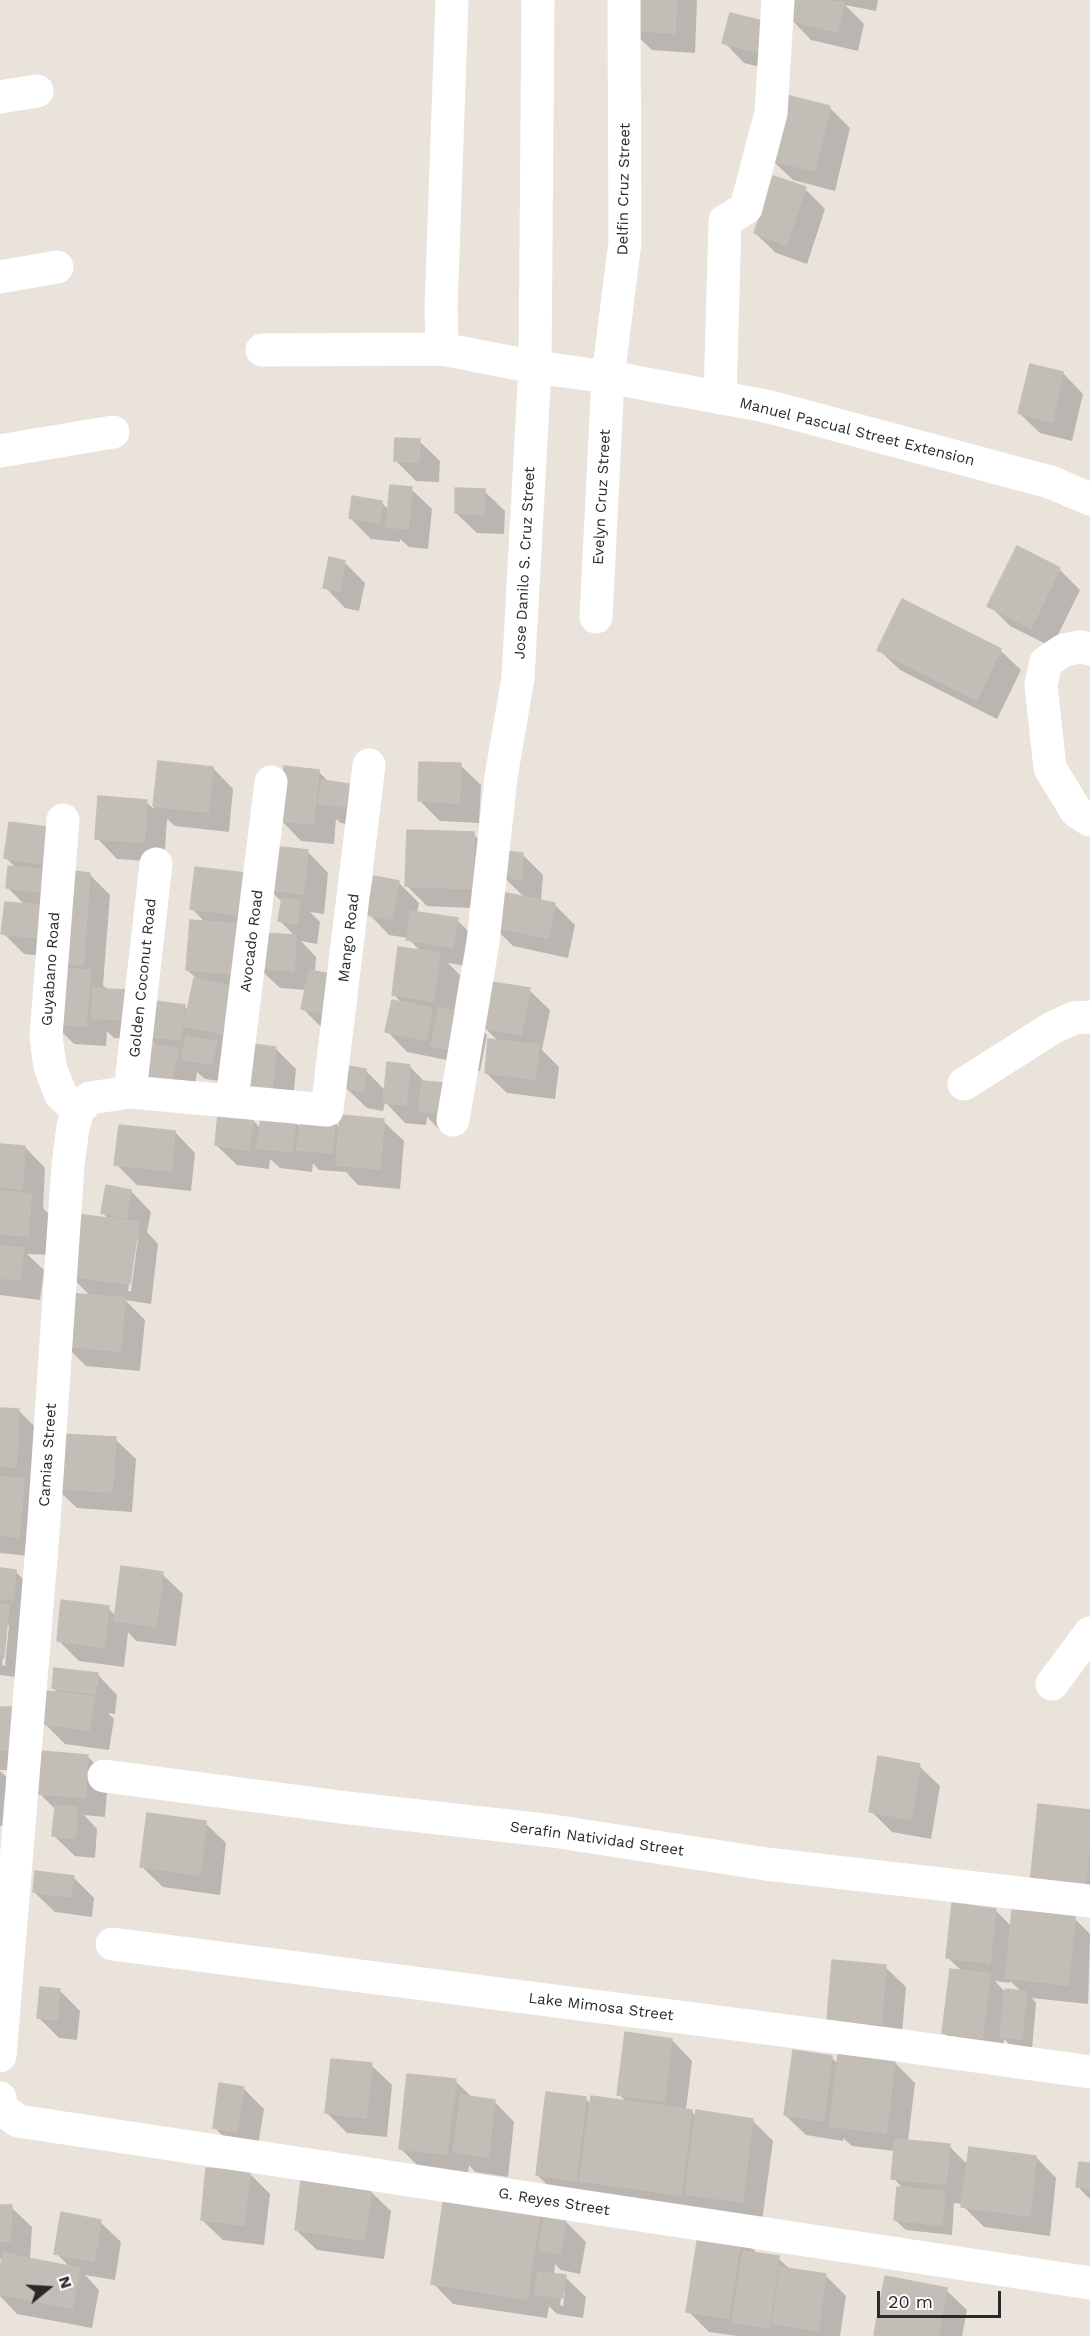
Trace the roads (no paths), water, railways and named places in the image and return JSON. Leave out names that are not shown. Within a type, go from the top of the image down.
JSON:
[{"type":"street","points":[[442,349],[441,309],[452,0]]},
{"type":"street","name":"Jose Danilo S. Cruz Street","points":[[453,1120],[483,942],[501,777],[518,678],[535,367],[538,0]]},
{"type":"street","name":"Delfin Cruz Street","points":[[608,377],[625,242],[624,0]]},
{"type":"street","points":[[720,398],[725,221],[746,208],[771,113],[778,0]]},
{"type":"street","points":[[0,98],[38,91]]},
{"type":"street","points":[[0,277],[57,267]]},
{"type":"street","name":"Manuel Pascual Street Extension","points":[[262,350],[442,349],[535,367],[608,377],[766,406],[1050,482],[1090,499]]},
{"type":"street","name":"Evelyn Cruz Street","points":[[596,617],[608,377]]},
{"type":"street","points":[[0,451],[113,432]]},
{"type":"street","points":[[1090,649],[1080,647],[1064,650],[1055,656],[1047,662],[1041,685],[1050,768],[1076,811],[1090,820]]},
{"type":"street","name":"Mango Road","points":[[232,1100],[327,1110],[369,765]]},
{"type":"street","name":"Avocado Road","points":[[232,1100],[271,782]]},
{"type":"street","name":"Guyabano Road","points":[[63,820],[46,1036],[50,1067],[61,1095],[78,1110]]},
{"type":"street","name":"Golden Coconut Road","points":[[130,1092],[156,864]]},
{"type":"street","points":[[964,1084],[1052,1028],[1074,1018],[1090,1017]]},
{"type":"street","points":[[78,1110],[90,1098],[130,1092],[232,1100]]},
{"type":"street","name":"Camias Street","points":[[0,2056],[43,1533],[68,1165],[73,1127],[78,1110]]},
{"type":"street","points":[[1052,1684],[1090,1633]]},
{"type":"street","name":"Serafin Natividad Street","points":[[104,1776],[340,1807],[553,1831],[766,1864],[1090,1901]]},
{"type":"street","name":"Lake Mimosa Street","points":[[112,1944],[1090,2072]]},
{"type":"street","name":"G. Reyes Street","points":[[9,2110],[1090,2283]]}]
